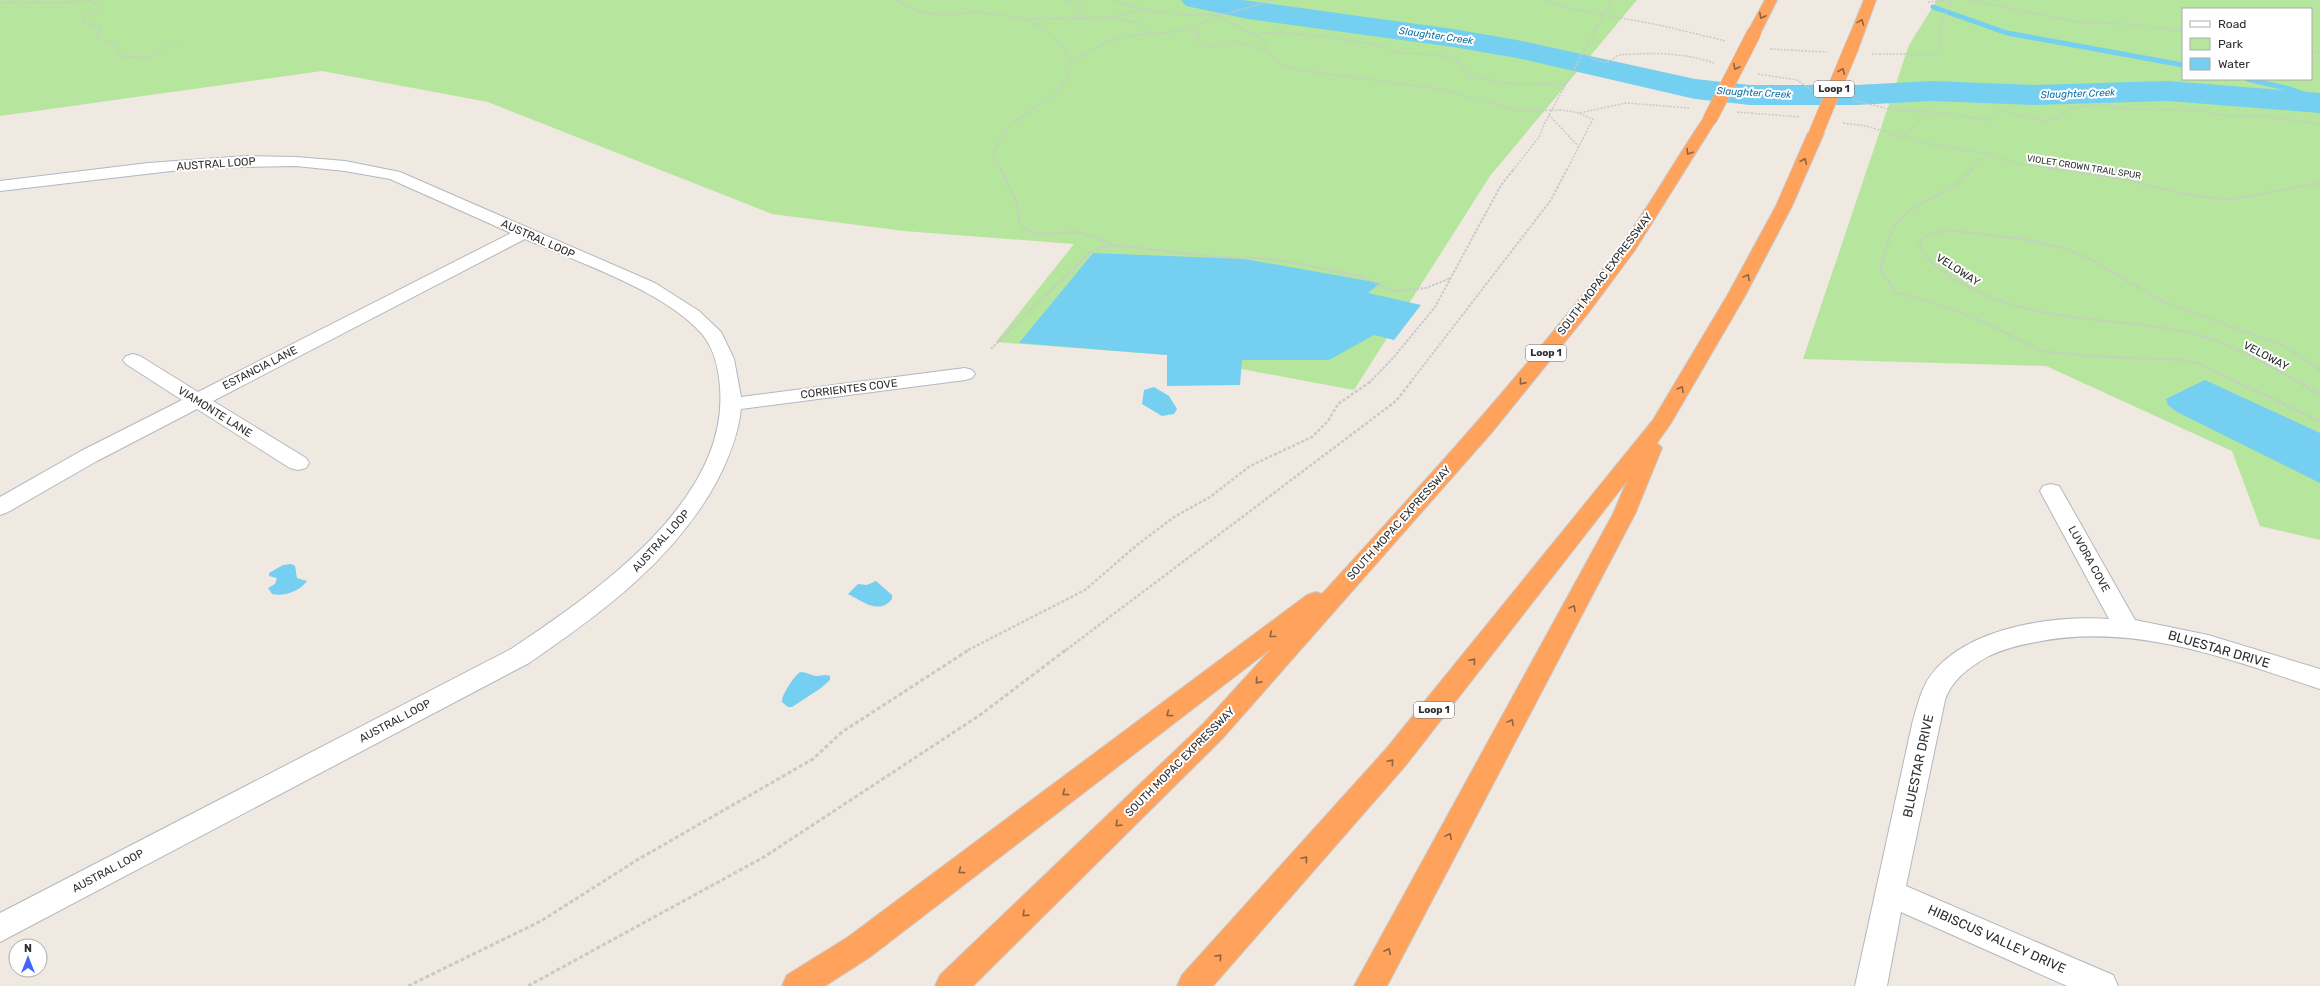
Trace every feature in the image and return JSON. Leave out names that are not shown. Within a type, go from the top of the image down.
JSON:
[{"type":"highway","name":"SOUTH MOPAC EXPRESSWAY","points":[[951,986],[1213,731],[1486,426],[1582,308],[1629,246],[1710,119],[1771,0]]},
{"type":"highway","name":"Loop 1","points":[[1193,986],[1396,757],[1661,423],[1740,290],[1784,206],[1816,133],[1870,0]]},
{"type":"highway","points":[[1370,986],[1624,514],[1661,423]]},
{"type":"highway","points":[[798,986],[866,942],[1168,715],[1358,568]]},
{"type":"street","name":"AUSTRAL LOOP","points":[[0,186],[235,161],[315,163],[366,168],[394,175],[420,185],[523,233],[649,287],[696,318],[714,336],[726,360],[733,404],[728,431],[721,449],[697,498],[681,522],[661,544],[598,602],[520,656],[0,928]]},
{"type":"street","name":"ESTANCIA LANE","points":[[0,507],[89,456],[523,233]]},
{"type":"street","name":"VIAMONTE LANE","points":[[133,360],[298,463]]},
{"type":"street","name":"CORRIENTES COVE","points":[[733,404],[965,374]]},
{"type":"street","name":"LUVORA COVE","points":[[2051,491],[2126,627]]},
{"type":"street","name":"BLUESTAR DRIVE","points":[[1871,986],[1926,720],[1940,682],[1956,664],[1981,649],[2027,634],[2090,626],[2126,627],[2207,643],[2320,679]]},
{"type":"street","name":"HIBISCUS VALLEY DRIVE","points":[[1891,893],[2102,986]]},
{"type":"path","points":[[0,3],[36,1],[76,4],[93,0],[91,3],[99,6],[100,9],[84,16],[83,21],[101,29],[96,35],[98,40],[116,45],[121,56],[146,58],[168,46],[183,42]]},
{"type":"path","points":[[896,0],[918,12],[944,15],[977,12],[1030,19],[1079,20],[1106,18],[1147,10]]},
{"type":"path","points":[[1067,0],[1082,8],[1075,14],[1079,20]]},
{"type":"path","points":[[1112,0],[1147,10],[1180,15],[1216,15],[1230,13],[1273,0]]},
{"type":"path","points":[[1546,0],[1567,8],[1729,41]]},
{"type":"path","points":[[408,986],[541,921],[637,860],[813,759],[842,732],[963,653],[1085,590],[1137,545],[1174,517],[1210,497],[1250,466],[1312,437],[1328,421],[1338,404],[1368,384],[1394,357],[1435,307],[1501,185],[1539,137],[1549,115],[1584,54],[1612,0]]},
{"type":"path","points":[[1870,54],[1939,54],[1941,23],[1951,0],[1928,2]]},
{"type":"path","points":[[1969,0],[2078,22],[2123,24],[2182,31]]},
{"type":"path","points":[[1187,32],[1207,23],[1216,15]]},
{"type":"path","points":[[1216,15],[1233,26],[1266,41],[1266,51]]},
{"type":"path","points":[[1106,18],[1136,20],[1146,27],[1150,33],[1158,36]]},
{"type":"path","points":[[1030,19],[1064,48],[1071,62],[1066,79],[1051,94],[1002,132],[992,155],[1006,179],[1018,207],[1016,217],[1020,226],[1030,231],[1042,234],[1062,231],[1080,232],[1113,246],[1218,257],[1274,259],[1361,276],[1393,291],[1426,288],[1452,278]]},
{"type":"path","points":[[1071,62],[1092,50],[1121,38],[1158,36],[1187,32],[1198,33],[1200,44],[1207,47],[1215,48],[1238,43],[1266,51],[1280,65],[1293,69],[1439,89],[1521,111],[1552,110]]},
{"type":"path","points":[[1253,34],[1278,32],[1328,37],[1382,46],[1400,53],[1437,54],[1456,60],[1470,76],[1505,84],[1566,85]]},
{"type":"path","points":[[1766,49],[1829,52]]},
{"type":"path","points":[[1584,54],[1604,62],[1609,62],[1618,55],[1682,55],[1694,56],[1717,64]]},
{"type":"path","points":[[1752,72],[1796,80],[1810,90],[1815,91]]},
{"type":"path","points":[[1847,98],[1893,110],[1926,111],[1989,120],[1997,111],[2002,111],[2045,121],[2060,117],[2070,108],[2099,105],[2126,109],[2197,110],[2225,116],[2262,116],[2320,124]]},
{"type":"path","points":[[1903,136],[1926,111]]},
{"type":"path","points":[[528,986],[764,857],[980,715],[1396,401],[1467,311],[1551,200],[1593,119],[1579,113]]},
{"type":"path","points":[[1549,115],[1579,147]]},
{"type":"path","name":"VIOLET CROWN TRAIL SPUR","points":[[1848,124],[1866,126],[1920,142],[1988,154],[2014,163],[2123,179],[2184,194],[2212,198],[2233,199],[2320,183]]},
{"type":"path","points":[[1988,154],[1957,184],[1907,212],[1892,229],[1880,269],[1896,292],[1958,311],[1995,327],[2040,351],[2090,356],[2183,360],[2197,363],[2320,422]]},
{"type":"path","name":"VELOWAY","points":[[2320,370],[2282,345],[2164,302],[2090,259],[2064,248],[2023,239],[1947,230],[1927,235],[1921,240],[1920,247],[1930,263],[1946,274],[1996,301],[2037,311],[2171,330],[2216,340],[2252,356],[2320,394]]},
{"type":"path","points":[[991,349],[1090,252],[1113,246]]},
{"type":"green space","points":[[0,0],[1637,0],[1490,176],[1354,390],[1167,355],[996,342],[1074,244],[904,231],[772,214],[488,102],[322,71],[0,116]]},
{"type":"green space","points":[[1937,0],[2320,0],[2320,540],[2260,526],[2232,451],[2046,366],[1803,359],[1909,45]]},
{"type":"water","points":[[1093,253],[1244,259],[1380,283],[1368,293],[1421,305],[1394,340],[1374,335],[1329,360],[1242,360],[1240,385],[1167,386],[1167,355],[1019,343]]},
{"type":"water","points":[[2205,380],[2320,433],[2320,483],[2177,412],[2168,405],[2166,399]]},
{"type":"water","points":[[1154,387],[1169,396],[1177,409],[1174,414],[1162,416],[1142,404],[1144,390]]},
{"type":"water","points":[[291,564],[295,566],[297,578],[307,581],[300,588],[287,594],[272,594],[268,588],[275,584],[277,578],[269,576],[269,573],[283,565]]},
{"type":"water","points":[[876,581],[892,595],[892,599],[887,604],[881,606],[870,605],[848,594],[858,584],[867,585]]},
{"type":"water","points":[[800,672],[805,672],[816,676],[828,675],[830,676],[830,680],[821,688],[792,707],[788,707],[782,702],[782,699],[788,686]]},
{"type":"waterway","name":"Slaughter Creek","points":[[1196,0],[1248,10],[1453,38],[1517,49],[1695,89],[1750,95],[1856,95],[1932,91],[2034,95],[2168,91],[2320,103]]},
{"type":"waterway","points":[[1933,7],[2007,33],[2182,65]]},
{"type":"waterway","points":[[2251,80],[2290,89],[2320,100]]}]
